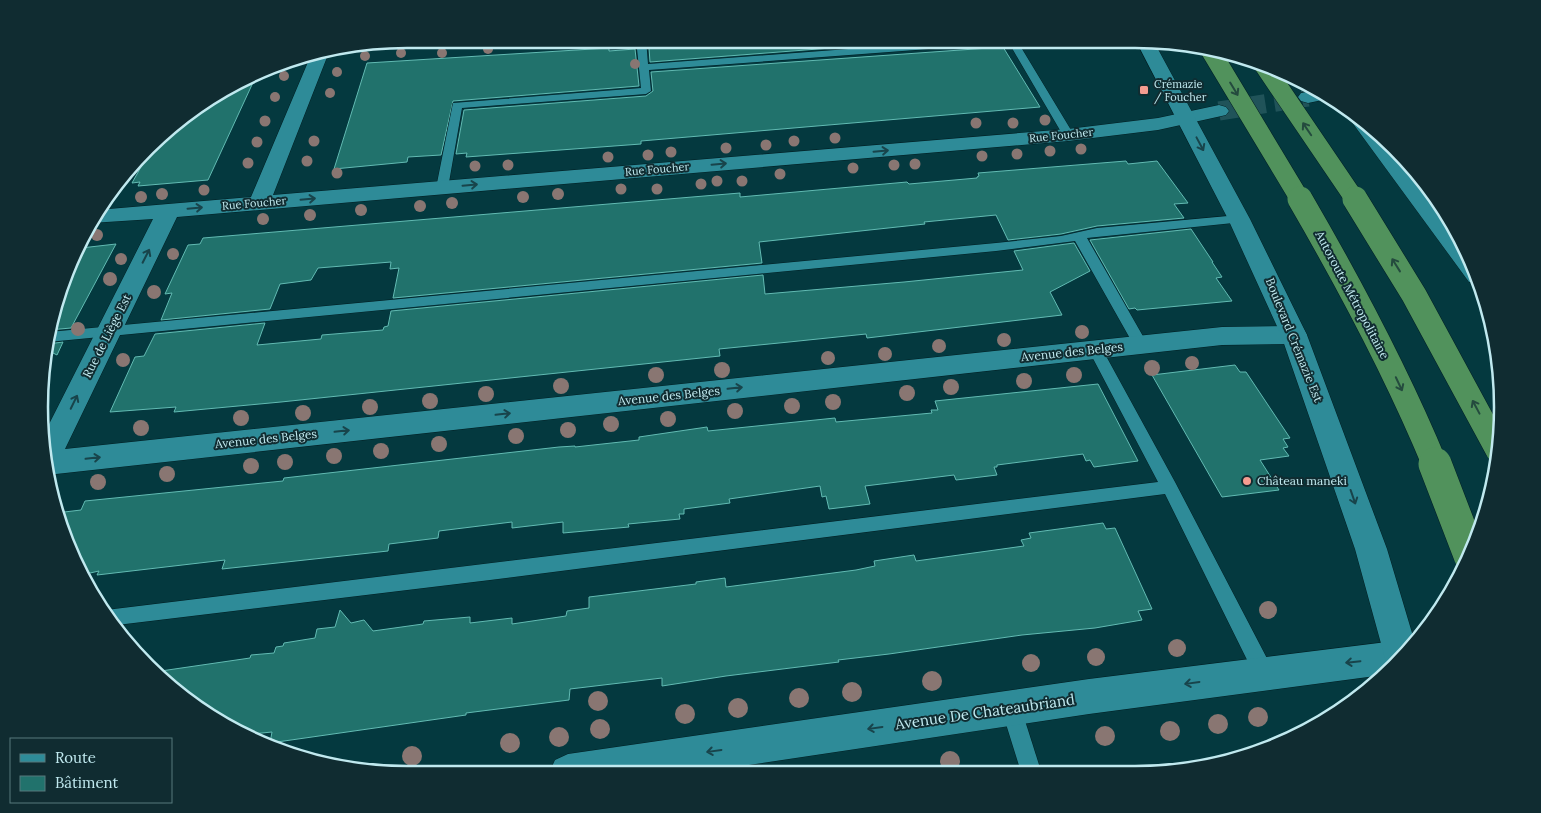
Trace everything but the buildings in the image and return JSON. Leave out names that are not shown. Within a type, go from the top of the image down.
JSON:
[{"type":"highway","name":"Autoroute Métropolitaine","points":[[1214,57],[1296,191],[1370,325],[1415,420],[1466,544]]},
{"type":"highway","points":[[1270,74],[1353,196],[1409,287],[1492,439]]},
{"type":"street","name":"Boulevard Crémazie Est","points":[[1148,48],[1240,219],[1294,335],[1359,514],[1400,648]]},
{"type":"street","points":[[259,203],[319,59]]},
{"type":"street","name":"Rue Foucher","points":[[102,216],[1068,135],[1146,126],[1219,111]]},
{"type":"street","points":[[1378,144],[1456,248]]},
{"type":"street","name":"Rue de Liège Est","points":[[51,450],[169,210]]},
{"type":"street","name":"Avenue des Belges","points":[[52,461],[1222,336],[1294,335]]},
{"type":"street","name":"Avenue De Chateaubriand","points":[[616,766],[1011,708],[1264,673],[1389,658]]},
{"type":"lane","points":[[442,188],[457,105],[646,91],[643,48]]},
{"type":"lane","points":[[644,67],[903,48]]},
{"type":"lane","points":[[1017,48],[1068,135]]},
{"type":"lane","points":[[54,336],[977,249],[1061,240],[1097,232],[1240,219]]},
{"type":"lane","points":[[1079,236],[1105,284],[1142,345]]},
{"type":"lane","points":[[1095,349],[1169,487],[1264,673]]},
{"type":"lane","points":[[115,616],[490,572],[1169,487]]},
{"type":"lane","points":[[1011,708],[1029,766]]},
{"type":"tunnel","points":[[1219,111],[1308,97]]},
{"type":"place","name":"Crémazie / Foucher","points":[[1144,90]]},
{"type":"place","name":"Château maneki","points":[[1247,481]]}]
